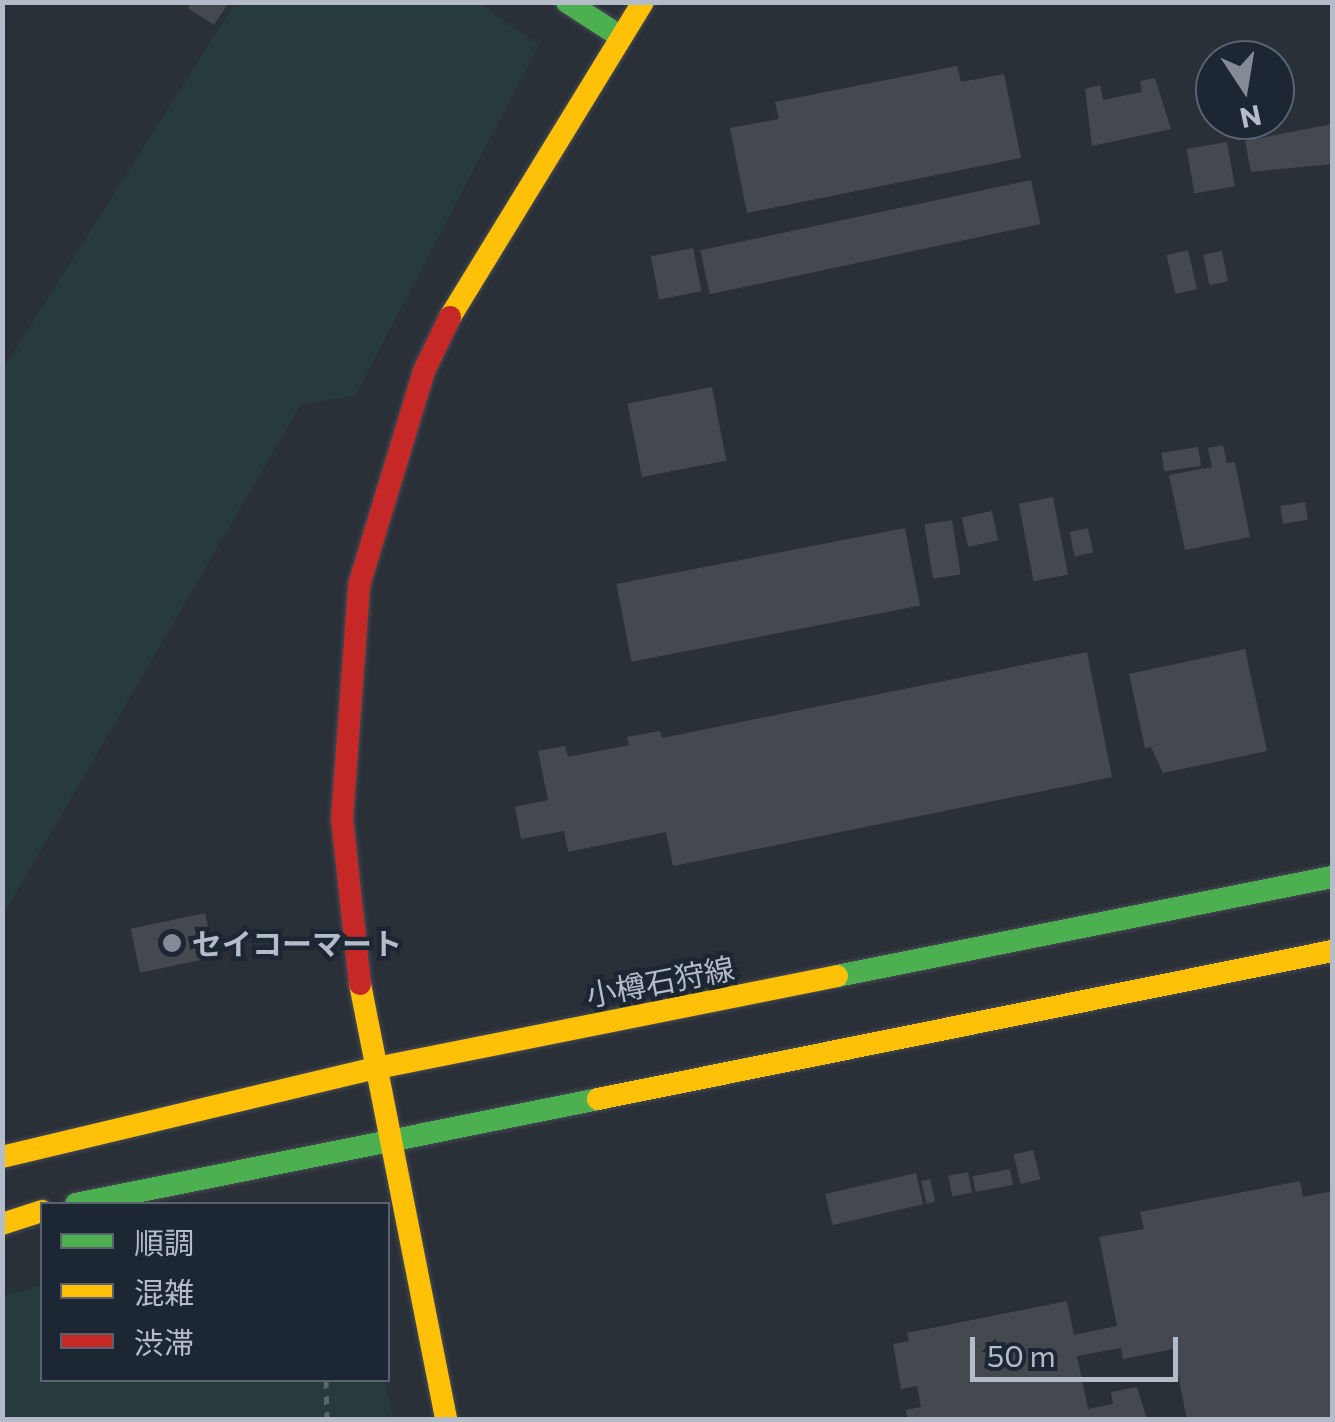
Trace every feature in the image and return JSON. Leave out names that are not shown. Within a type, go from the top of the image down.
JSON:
[{"type":"main road","points":[[567,2],[621,37]]},
{"type":"main road","points":[[446,1420],[349,929],[342,819],[359,584],[424,370],[468,280],[643,2]]},
{"type":"main road","name":"小樽石狩線","points":[[2,1157],[377,1068],[1332,877]]},
{"type":"main road","points":[[86,1202],[1332,951]]},
{"type":"main road","points":[[2,1224],[40,1213]]},
{"type":"path","points":[[326,1382],[327,1420]]},
{"type":"green space","points":[[235,3],[478,3],[539,45],[355,396],[301,404],[3,915],[3,369]]},
{"type":"green space","points":[[40,1286],[40,1382],[385,1382],[393,1419],[3,1419],[3,1296]]},
{"type":"building","points":[[192,2],[229,2],[214,25],[188,8]]},
{"type":"building","points":[[957,66],[961,82],[1004,74],[1021,158],[747,213],[730,128],[779,119],[775,102]]},
{"type":"building","points":[[1155,78],[1171,129],[1092,146],[1085,89],[1100,85],[1103,100],[1142,92],[1140,81]]},
{"type":"building","points":[[1332,124],[1332,164],[1251,172],[1245,141],[1295,140],[1295,131]]},
{"type":"building","points":[[1227,142],[1235,186],[1194,193],[1187,149]]},
{"type":"building","points":[[1031,180],[1040,224],[710,294],[700,250]]},
{"type":"building","points":[[693,248],[701,291],[659,299],[651,256]]},
{"type":"building","points":[[1188,250],[1197,289],[1176,294],[1167,255]]},
{"type":"building","points":[[1222,251],[1228,281],[1209,285],[1203,255]]},
{"type":"building","points":[[712,387],[726,461],[642,477],[628,403]]},
{"type":"building","points":[[1223,445],[1227,463],[1235,462],[1250,537],[1185,550],[1169,475],[1212,467],[1208,448]]},
{"type":"building","points":[[1198,447],[1201,466],[1164,472],[1161,453]]},
{"type":"building","points":[[1053,497],[1068,575],[1034,581],[1019,504]]},
{"type":"building","points":[[1305,502],[1308,520],[1283,524],[1280,506]]},
{"type":"building","points":[[992,511],[998,540],[968,547],[962,517]]},
{"type":"building","points":[[952,520],[961,574],[933,579],[924,524]]},
{"type":"building","points":[[905,528],[920,606],[631,662],[616,584]]},
{"type":"building","points":[[1088,528],[1093,552],[1075,556],[1069,532]]},
{"type":"building","points":[[1245,649],[1267,751],[1163,773],[1151,747],[1145,748],[1129,674]]},
{"type":"building","points":[[1087,652],[1112,777],[673,866],[666,832],[568,852],[564,831],[521,839],[515,807],[548,800],[538,751],[565,746],[568,757],[629,745],[627,737],[660,731],[662,738]]},
{"type":"building","name":"セイコーマート","points":[[205,913],[214,957],[140,973],[131,929]]},
{"type":"building","points":[[1033,1150],[1040,1179],[1021,1184],[1014,1155]]},
{"type":"building","points":[[1010,1169],[1013,1185],[976,1192],[973,1176]]},
{"type":"building","points":[[968,1172],[972,1193],[952,1196],[948,1176]]},
{"type":"building","points":[[916,1173],[923,1204],[833,1225],[825,1194]]},
{"type":"building","points":[[930,1179],[935,1201],[926,1203],[921,1181]]},
{"type":"building","points":[[1300,1181],[1303,1197],[1332,1191],[1332,1420],[1187,1420],[1173,1349],[1123,1359],[1121,1348],[1077,1356],[1088,1409],[1113,1404],[1111,1392],[1137,1387],[1147,1420],[908,1420],[906,1410],[921,1407],[917,1386],[901,1389],[893,1344],[909,1341],[907,1333],[1067,1301],[1074,1335],[1117,1326],[1099,1237],[1144,1229],[1140,1212]]},
{"type":"traffic: fast","points":[[567,2],[621,37]]},
{"type":"traffic: fast","points":[[837,976],[1332,877]]},
{"type":"traffic: fast","points":[[86,1202],[598,1099]]},
{"type":"traffic: slow","points":[[450,317],[643,2]]},
{"type":"traffic: slow","points":[[598,1099],[1332,951]]},
{"type":"traffic: slow","points":[[2,1157],[377,1068],[837,976]]},
{"type":"traffic: slow","points":[[360,984],[446,1420]]},
{"type":"traffic: slow","points":[[2,1224],[40,1212]]},
{"type":"traffic: jam","points":[[360,984],[342,819],[359,585],[424,371],[450,317]]},
{"type":"place","name":"セイコーマート","points":[[172,943]]}]
